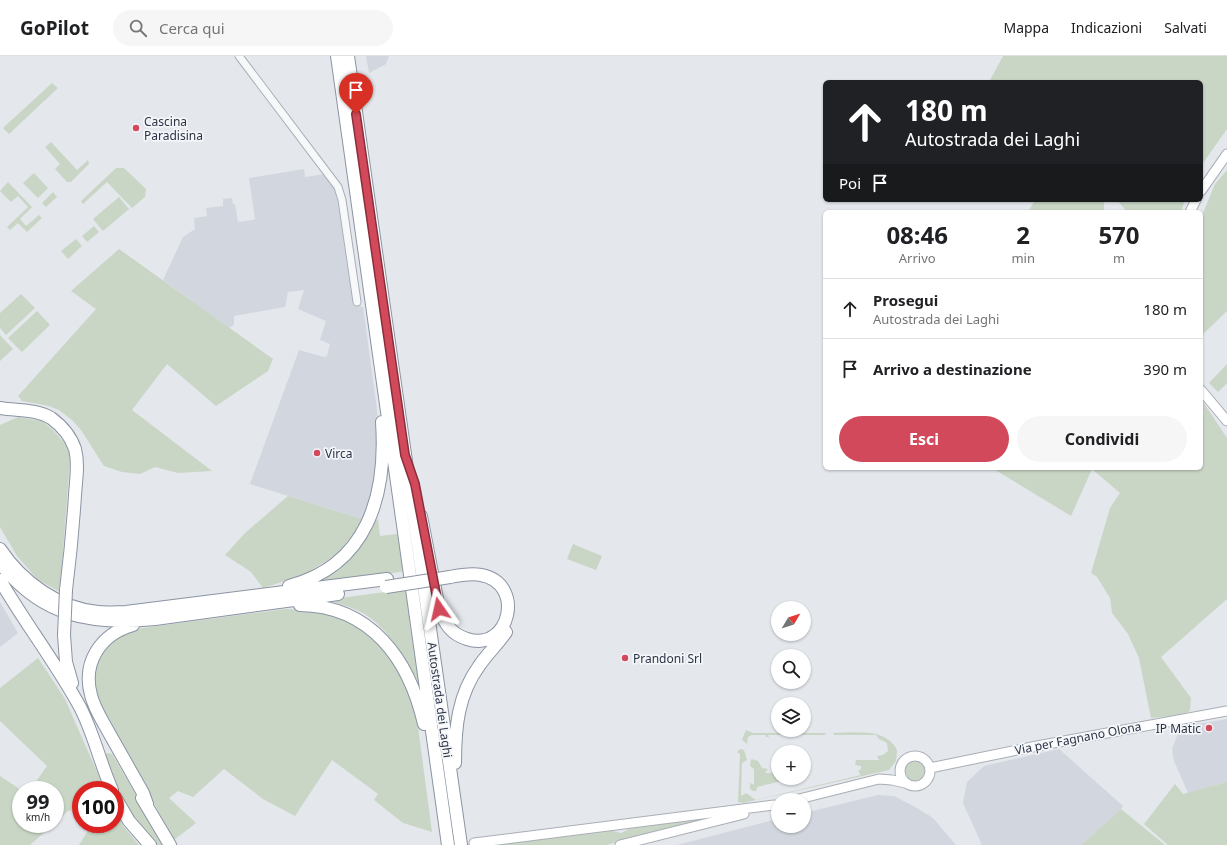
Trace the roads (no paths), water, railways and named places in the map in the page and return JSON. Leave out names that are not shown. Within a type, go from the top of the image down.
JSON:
[{"type":"highway","name":"Autostrada dei Laghi","points":[[337,56],[448,845]]},
{"type":"highway","name":"Autostrada dei Laghi","points":[[348,56],[461,845]]},
{"type":"highway","points":[[227,600],[299,584],[332,566],[356,543],[373,510],[381,480],[383,448],[381,363]]},
{"type":"highway","points":[[0,408],[15,411],[28,411],[42,414],[50,418],[63,428],[75,450],[77,463],[72,538],[66,590],[64,635],[65,657],[70,678],[80,707]]},
{"type":"highway","points":[[0,417],[15,411]]},
{"type":"highway","points":[[405,455],[415,484],[439,609],[444,622],[451,631],[460,637],[481,641],[490,639],[498,633],[507,616],[508,607],[504,590],[492,578],[481,575],[450,573]]},
{"type":"highway","points":[[0,549],[24,578],[41,591],[77,607],[98,612],[126,612],[387,583]]},
{"type":"highway","points":[[0,563],[18,584],[37,598],[74,615],[111,622],[155,619],[263,605],[450,573],[469,568],[484,569],[494,572],[503,578],[509,586],[513,595],[515,606],[509,628],[479,665],[468,683],[461,700],[456,727],[456,811]]},
{"type":"highway","points":[[0,580],[56,665],[80,707],[90,729],[109,781]]},
{"type":"highway","points":[[263,605],[310,605],[332,608],[368,626],[389,646],[410,682],[420,708],[443,814]]},
{"type":"highway","points":[[147,804],[143,793],[93,702],[88,674],[96,650],[108,637],[123,628],[155,619]]},
{"type":"highway","points":[[70,678],[147,804],[170,845]]},
{"type":"highway","points":[[124,813],[129,821],[150,845]]},
{"type":"main road","points":[[1203,188],[1227,154]]},
{"type":"main road","points":[[1203,392],[1227,421]]},
{"type":"main road","name":"Via per Fagnano Olona","points":[[930,768],[1037,746],[1227,711]]},
{"type":"main road","points":[[811,796],[879,780],[892,780],[916,786],[924,784],[929,777],[930,768],[926,760],[918,755],[909,756],[900,765],[879,780]]},
{"type":"main road","points":[[900,765],[900,775],[905,783]]},
{"type":"main road","points":[[474,843],[771,805]]},
{"type":"main road","points":[[620,845],[771,805]]},
{"type":"street","points":[[239,56],[338,187],[342,200],[358,302]]},
{"type":"place","name":"Cascina Paradisina","points":[[136,128]]},
{"type":"place","name":"Virca","points":[[317,453]]},
{"type":"place","name":"Prandoni Srl","points":[[625,658]]},
{"type":"place","name":"IP Matic","points":[[1209,728]]}]
